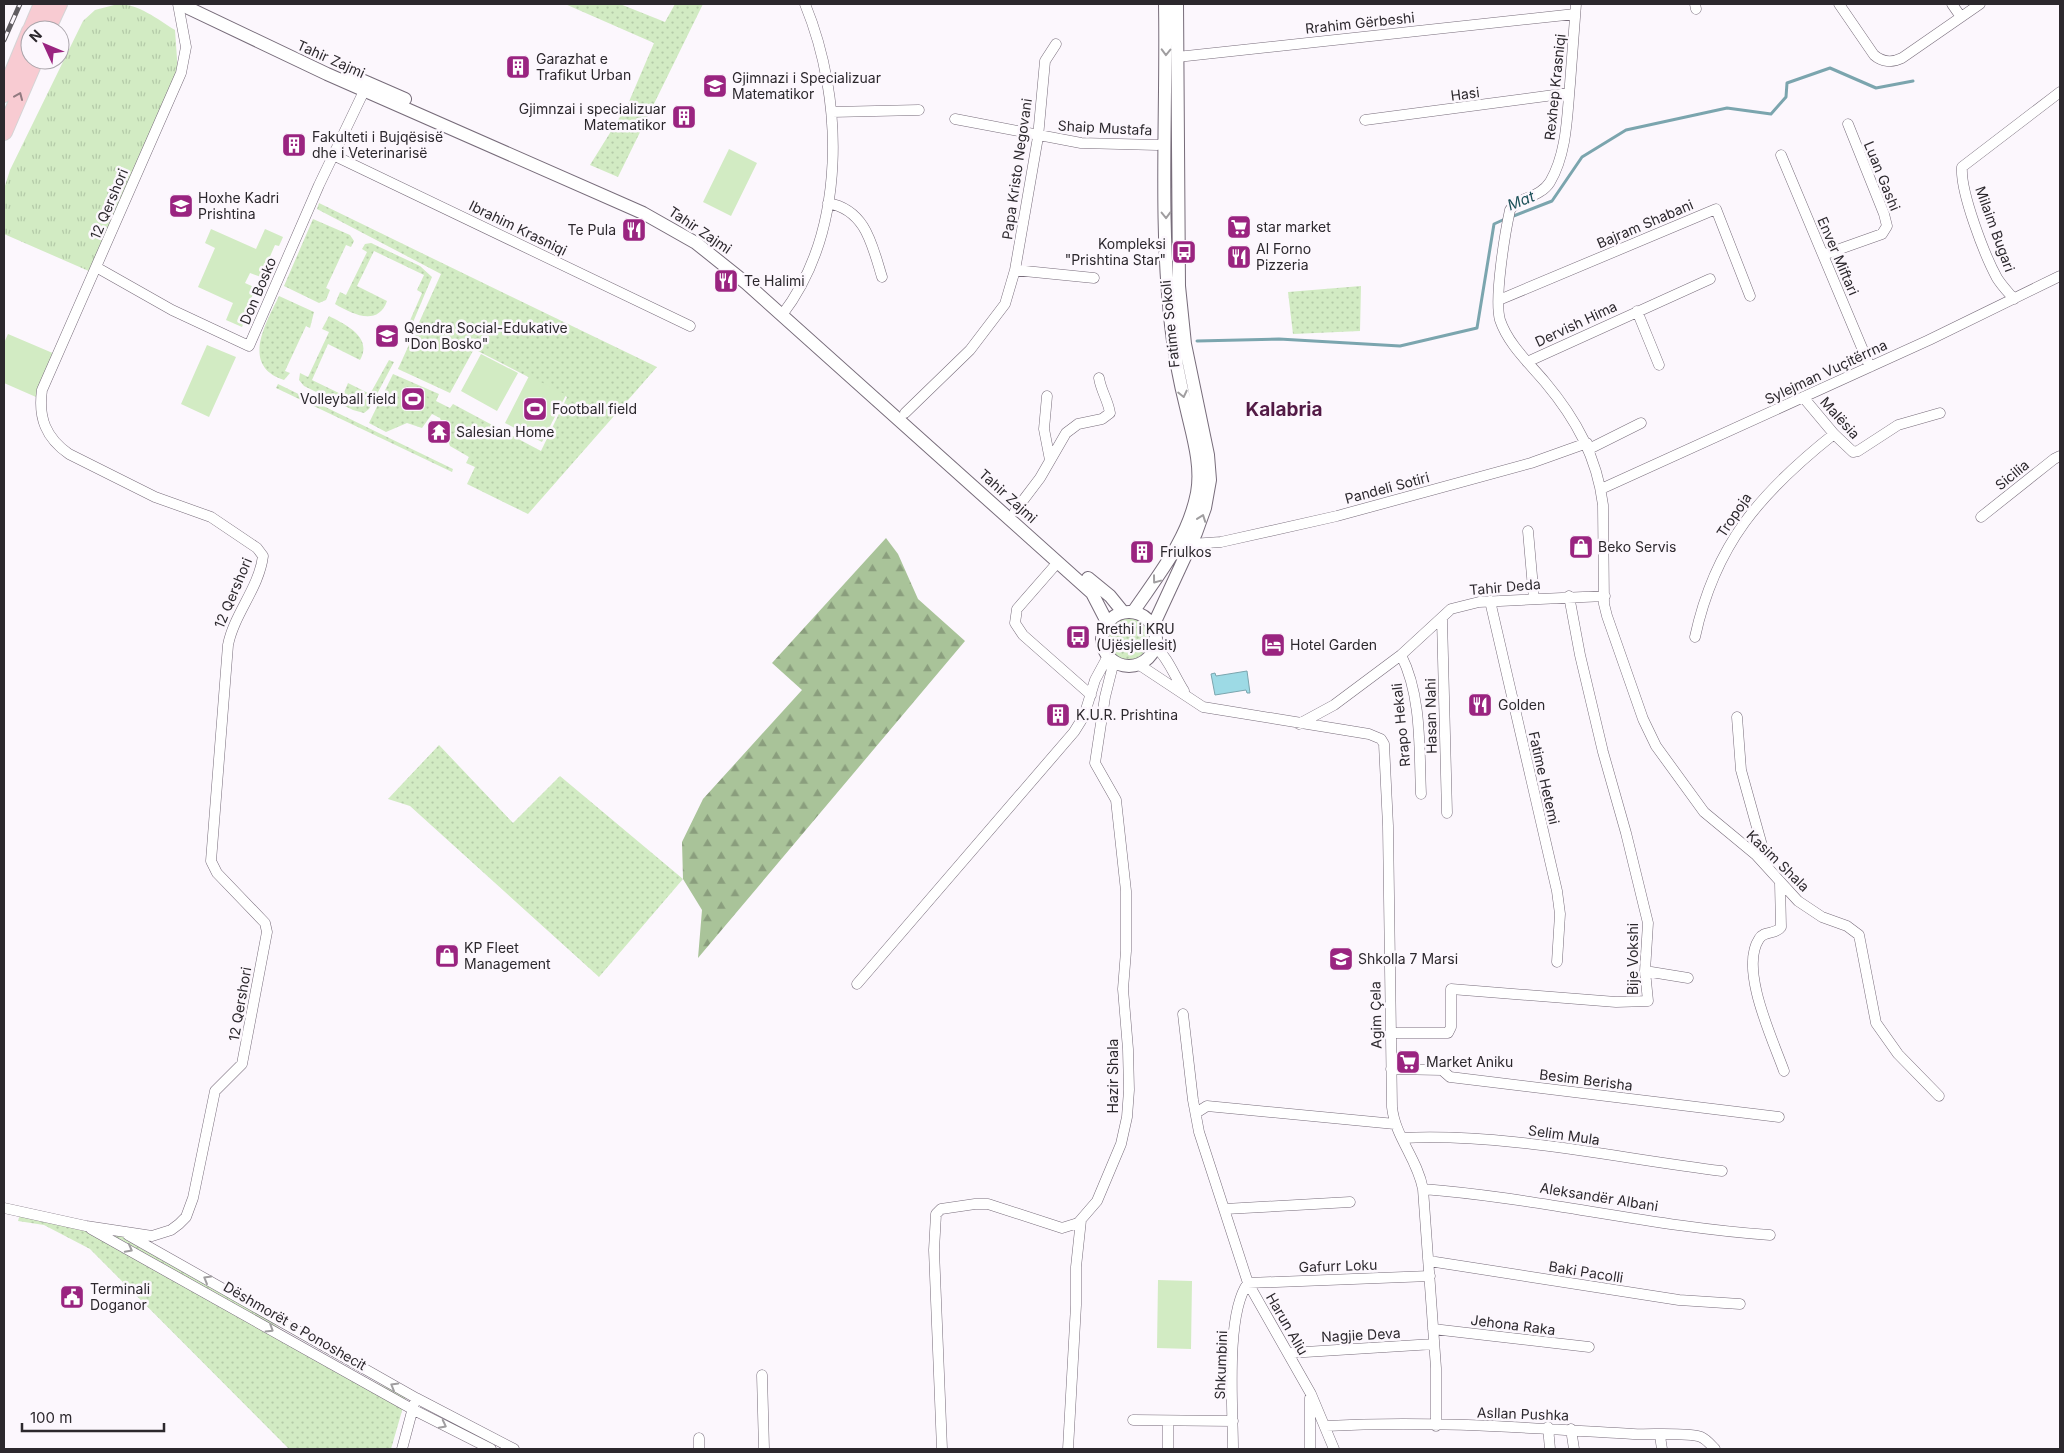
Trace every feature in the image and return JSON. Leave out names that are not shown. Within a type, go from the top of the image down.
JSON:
[{"type":"highway","points":[[35,20],[42,4]]},
{"type":"highway","points":[[52,20],[59,4]]},
{"type":"highway","points":[[4,94],[20,55]]},
{"type":"highway","points":[[4,132],[31,70]]},
{"type":"street","name":"Tahir Zajmi","points":[[179,4],[364,91],[625,204],[661,222],[710,253],[785,312],[905,413],[1128,612]]},
{"type":"street","name":"12 Qershori","points":[[123,1231],[152,1236],[162,1234],[171,1230],[186,1217],[194,1198],[215,1091],[225,1080],[241,1068],[244,1060],[267,927],[213,868],[211,846],[228,645],[264,556],[257,548],[211,518],[155,497],[68,454],[45,429],[40,405],[42,390],[181,72],[186,47],[179,4]]},
{"type":"street","name":"Tahir Zajmi","points":[[186,4],[629,197],[682,225],[708,242],[1092,593],[1107,622]]},
{"type":"street","points":[[785,312],[806,273],[828,203],[834,146],[832,112],[824,64],[805,4]]},
{"type":"street","name":"Fatime Sokoli","points":[[1128,612],[1165,568],[1180,541],[1194,507],[1199,479],[1197,457],[1176,364],[1171,325],[1165,143],[1166,4]]},
{"type":"street","name":"Fatime Sokoli","points":[[1153,626],[1171,582],[1191,544],[1207,501],[1210,468],[1188,362],[1181,306],[1178,223],[1177,4]]},
{"type":"street","points":[[1840,4],[1874,55],[1886,61],[1902,58],[1980,4]]},
{"type":"street","points":[[1952,4],[1961,17]]},
{"type":"street","name":"Rrahim Gërbeshi","points":[[1177,58],[1576,9]]},
{"type":"street","name":"Rexhep Krasniqi","points":[[1576,9],[1563,144],[1550,181],[1538,193],[1513,205],[1508,218],[1499,300],[1501,321],[1508,336],[1562,404],[1588,446],[1600,489],[1605,596]]},
{"type":"street","name":"Papa Kristo Negovani","points":[[905,413],[970,350],[998,316],[1005,304],[1015,270],[1038,136],[1045,61],[1056,44]]},
{"type":"street","name":"Don Bosko","points":[[96,267],[172,310],[249,346],[333,155],[364,91]]},
{"type":"street","name":"Milaim Bugari","points":[[2014,299],[1997,278],[1983,245],[1970,207],[1962,168],[2060,92]]},
{"type":"street","name":"Hasi","points":[[1365,120],[1569,93]]},
{"type":"street","points":[[832,112],[919,110]]},
{"type":"street","name":"Shaip Mustafa","points":[[954,119],[1081,143],[1157,145],[1165,143]]},
{"type":"street","name":"Luan Gashi","points":[[1822,255],[1882,234],[1887,226],[1848,124]]},
{"type":"street","name":"Ibrahim Krasniqi","points":[[333,155],[690,326]]},
{"type":"street","name":"Enver Miftari","points":[[1781,155],[1870,367]]},
{"type":"street","points":[[828,203],[840,205],[856,215],[874,249],[882,277]]},
{"type":"street","name":"Bajram Shabani","points":[[1499,300],[1716,209],[1750,296]]},
{"type":"street","points":[[1015,270],[1094,278]]},
{"type":"street","name":"Sylejman Vuçitërrna","points":[[1600,489],[1870,367],[2060,276]]},
{"type":"street","name":"Dervish Hima","points":[[1527,362],[1710,279]]},
{"type":"street","name":"Dervish Hima","points":[[1637,311],[1659,365]]},
{"type":"street","points":[[1015,511],[1030,493],[1060,442],[1072,428],[1078,424],[1102,419],[1110,413],[1108,402],[1101,391],[1099,378]]},
{"type":"street","points":[[1047,396],[1044,429],[1050,460]]},
{"type":"street","name":"Malësia","points":[[1803,397],[1848,449],[1858,451],[1898,425],[1940,413]]},
{"type":"street","points":[[1588,446],[1641,422]]},
{"type":"street","name":"Tropoja","points":[[1695,637],[1709,585],[1746,519],[1777,482],[1834,434]]},
{"type":"street","name":"Pandeli Sotiri","points":[[1191,544],[1221,542],[1337,516],[1588,446]]},
{"type":"street","name":"Sicilia","points":[[1981,517],[2060,456]]},
{"type":"street","points":[[1528,531],[1534,599]]},
{"type":"street","points":[[1058,562],[1018,609],[1015,623],[1023,636],[1090,695]]},
{"type":"street","name":"Tahir Deda","points":[[1299,724],[1334,705],[1401,655],[1428,628],[1442,619],[1446,612],[1451,609],[1490,601],[1569,596],[1605,596]]},
{"type":"street","name":"Bije Vokshi","points":[[1390,1033],[1448,1033],[1451,1027],[1451,989],[1616,1002],[1648,1001],[1645,971],[1648,923],[1626,833],[1603,752],[1580,655],[1569,596]]},
{"type":"street","name":"Kasim Shala","points":[[1605,596],[1607,616],[1643,719],[1656,746],[1704,812],[1768,867],[1780,883],[1809,910],[1847,926],[1859,935],[1876,1023],[1898,1054],[1939,1096]]},
{"type":"street","name":"Fatime Hetemi","points":[[1490,601],[1557,891],[1560,914],[1557,962]]},
{"type":"street","points":[[1128,612],[1145,617],[1153,626],[1156,636],[1155,646],[1150,655],[1138,664],[1126,666],[1111,659],[1102,640],[1107,622],[1128,612]]},
{"type":"street","name":"Hasan Nahi","points":[[1442,619],[1447,813]]},
{"type":"street","name":"Agim Çela","points":[[1155,646],[1166,656],[1170,669],[1187,696]]},
{"type":"street","name":"Rrapo Hekali","points":[[1401,655],[1411,681],[1415,709],[1421,794]]},
{"type":"street","points":[[856,984],[1074,732],[1084,716],[1095,680],[1111,659]]},
{"type":"street","name":"Hazir Shala","points":[[1081,1220],[1097,1200],[1118,1151],[1127,1117],[1129,1090],[1123,989],[1126,951],[1126,891],[1116,800],[1095,763],[1111,659]]},
{"type":"street","name":"Agim Çela","points":[[1138,664],[1152,676],[1203,707],[1369,734],[1381,739],[1384,744],[1388,826],[1392,1107],[1395,1124],[1416,1164],[1423,1189],[1434,1344],[1436,1426]]},
{"type":"street","points":[[1737,717],[1740,770],[1768,867]]},
{"type":"street","points":[[1780,883],[1781,927],[1778,931],[1764,934],[1759,938],[1753,961],[1764,1017],[1784,1071]]},
{"type":"street","points":[[1645,971],[1688,978]]},
{"type":"street","name":"Harun Aliu","points":[[1183,1014],[1199,1132],[1248,1283],[1289,1353],[1326,1426],[1334,1449]]},
{"type":"street","name":"Besim Berisha","points":[[1392,1069],[1442,1070],[1450,1077],[1779,1117]]},
{"type":"street","points":[[1196,1114],[1207,1106],[1395,1124]]},
{"type":"street","name":"Selim Mula","points":[[1402,1138],[1487,1139],[1722,1171]]},
{"type":"street","name":"Aleksandër Albani","points":[[1423,1189],[1512,1198],[1720,1230],[1770,1235]]},
{"type":"street","points":[[1225,1209],[1350,1202]]},
{"type":"street","points":[[942,1449],[934,1250],[935,1217],[938,1211],[975,1204],[988,1204],[1062,1228],[1081,1220],[1076,1267],[1076,1305],[1068,1449]]},
{"type":"street","name":"Dëshmorët e Ponoshecit","points":[[4,1208],[86,1226],[123,1231],[416,1398],[514,1449]]},
{"type":"street","name":"Dëshmorët e Ponoshecit","points":[[86,1226],[412,1410],[491,1449]]},
{"type":"street","name":"Baki Pacolli","points":[[1429,1261],[1679,1300],[1740,1304]]},
{"type":"street","name":"Gafurr Loku","points":[[1248,1283],[1430,1276]]},
{"type":"street","name":"Shkumbini","points":[[1233,1449],[1233,1347],[1239,1302],[1248,1283]]},
{"type":"street","name":"Jehona Raka","points":[[1433,1329],[1589,1347]]},
{"type":"street","name":"Nagjie Deva","points":[[1289,1353],[1434,1344]]},
{"type":"street","points":[[762,1375],[764,1449]]},
{"type":"street","points":[[1310,1394],[1310,1449]]},
{"type":"street","points":[[402,1449],[416,1398]]},
{"type":"street","points":[[1133,1420],[1233,1421]]},
{"type":"street","points":[[1168,1421],[1168,1449]]},
{"type":"street","name":"Asllan Pushka","points":[[1326,1426],[1369,1424],[1571,1428],[1660,1436],[1701,1437],[1715,1449]]},
{"type":"street","points":[[1548,1427],[1550,1449]]},
{"type":"street","points":[[1571,1428],[1574,1449]]},
{"type":"street","points":[[1660,1436],[1662,1449]]},
{"type":"street","points":[[699,1438],[699,1449]]},
{"type":"green space","points":[[118,4],[126,5],[141,9],[175,30],[178,73],[91,272],[4,234],[4,189],[10,170],[59,70],[70,70],[70,48],[83,21],[95,10]]},
{"type":"green space","points":[[565,4],[620,4],[665,22],[675,4],[703,4],[618,177],[590,165],[628,104],[654,43]]},
{"type":"green space","points":[[729,149],[757,163],[731,216],[703,202]]},
{"type":"green space","points":[[319,203],[657,367],[528,514],[467,484],[475,467],[466,463],[469,457],[450,446],[440,418],[432,414],[422,428],[407,423],[386,432],[369,423],[393,374],[439,394],[436,401],[450,408],[453,404],[541,451],[567,397],[474,349],[450,393],[398,369],[441,274],[317,209]]},
{"type":"green space","points":[[313,219],[350,235],[354,241],[351,247],[346,245],[326,288],[330,290],[326,300],[319,303],[284,286]]},
{"type":"green space","points":[[211,229],[256,249],[265,229],[283,237],[279,246],[275,245],[261,277],[250,273],[245,283],[256,288],[243,316],[246,318],[242,327],[226,320],[233,303],[198,287],[215,248],[205,243]]},
{"type":"green space","points":[[371,243],[420,266],[432,277],[411,327],[408,325],[422,293],[417,290],[424,275],[374,251],[357,286],[387,301],[383,309],[377,314],[364,316],[335,304],[340,292],[346,295],[367,252],[362,249],[365,244]]},
{"type":"green space","points":[[1361,286],[1360,331],[1293,334],[1288,292]]},
{"type":"green space","points":[[279,296],[314,312],[310,328],[306,326],[285,371],[290,373],[284,380],[271,373],[263,365],[260,354],[263,331]]},
{"type":"green space","points":[[329,316],[343,323],[356,333],[363,345],[363,352],[360,360],[328,344],[312,380],[343,395],[348,383],[370,394],[389,360],[394,362],[369,409],[364,413],[353,410],[304,386],[299,380],[300,373],[308,377],[329,332],[322,329]]},
{"type":"green space","points":[[8,334],[55,354],[36,397],[4,383],[4,343]]},
{"type":"green space","points":[[207,345],[236,357],[209,417],[181,404]]},
{"type":"green space","points":[[481,354],[518,373],[497,411],[461,391]]},
{"type":"green space","name":"Football field","points":[[529,376],[566,395],[542,442],[505,423]]},
{"type":"green space","points":[[278,384],[453,469],[452,472],[276,388]]},
{"type":"green space","name":"Volleyball field","points":[[405,388],[428,398],[422,410],[399,400]]},
{"type":"green space","points":[[886,538],[898,554],[918,599],[965,641],[698,958],[702,910],[683,879],[682,842],[703,799],[802,690],[772,663]]},
{"type":"green space","points":[[1132,618],[1140,621],[1146,627],[1149,639],[1146,651],[1140,657],[1124,660],[1116,657],[1110,651],[1107,635],[1110,627],[1116,621]]},
{"type":"green space","points":[[439,745],[513,823],[560,776],[683,879],[599,977],[410,806],[388,799]]},
{"type":"green space","points":[[21,1211],[126,1231],[261,1314],[308,1350],[406,1397],[391,1449],[289,1449],[90,1249],[44,1225],[18,1221]]},
{"type":"green space","points":[[1158,1280],[1192,1281],[1191,1349],[1157,1348]]},
{"type":"water","points":[[1247,671],[1250,693],[1247,693],[1246,690],[1215,695],[1211,674],[1215,673],[1216,676]]},
{"type":"waterway","name":"Mat","points":[[1511,217],[1552,201],[1582,157],[1626,130],[1727,108],[1771,114],[1786,97],[1787,83],[1830,68],[1876,88],[1913,81]]},
{"type":"waterway","name":"Mat","points":[[1197,341],[1279,339],[1400,346],[1477,328],[1494,224],[1505,219]]},
{"type":"railway","points":[[4,40],[20,4]]},
{"type":"place","name":"Garazhat e Trafikut Urban","points":[[518,67]]},
{"type":"place","name":"Gjimnazi i Specializuar Matematikor","points":[[715,86]]},
{"type":"place","name":"Gjimnzai i specializuar Matematikor","points":[[684,117]]},
{"type":"place","name":"Fakulteti i Bujqësisë dhe i Veterinarisë","points":[[294,145]]},
{"type":"place","name":"Hoxhe Kadri Prishtina","points":[[181,206]]},
{"type":"place","name":"star market","points":[[1239,227]]},
{"type":"place","name":"Te Pula","points":[[634,230]]},
{"type":"place","name":"Kompleksi \"Prishtina Star\"","points":[[1184,252]]},
{"type":"place","name":"Al Forno Pizzeria","points":[[1239,257]]},
{"type":"place","name":"Te Halimi","points":[[726,281]]},
{"type":"place","name":"Qendra Social-Edukative \"Don Bosko\"","points":[[387,336]]},
{"type":"place","name":"Volleyball field","points":[[413,399]]},
{"type":"place","name":"Football field","points":[[535,409]]},
{"type":"place","name":"Salesian Home","points":[[439,432]]},
{"type":"place","name":"Beko Servis","points":[[1581,547]]},
{"type":"place","name":"Friulkos","points":[[1142,552]]},
{"type":"place","name":"Rrethi i KRU (Ujësjellesit)","points":[[1078,637]]},
{"type":"place","name":"Hotel Garden","points":[[1273,645]]},
{"type":"place","name":"Golden","points":[[1480,705]]},
{"type":"place","name":"K.U.R. Prishtina","points":[[1058,715]]},
{"type":"place","name":"KP Fleet Management","points":[[447,956]]},
{"type":"place","name":"Shkolla 7 Marsi","points":[[1341,959]]},
{"type":"place","name":"Market Aniku","points":[[1408,1062]]},
{"type":"place","name":"Terminali Doganor","points":[[72,1297]]},
{"type":"district","name":"Kalabria","points":[[1284,409]]}]
